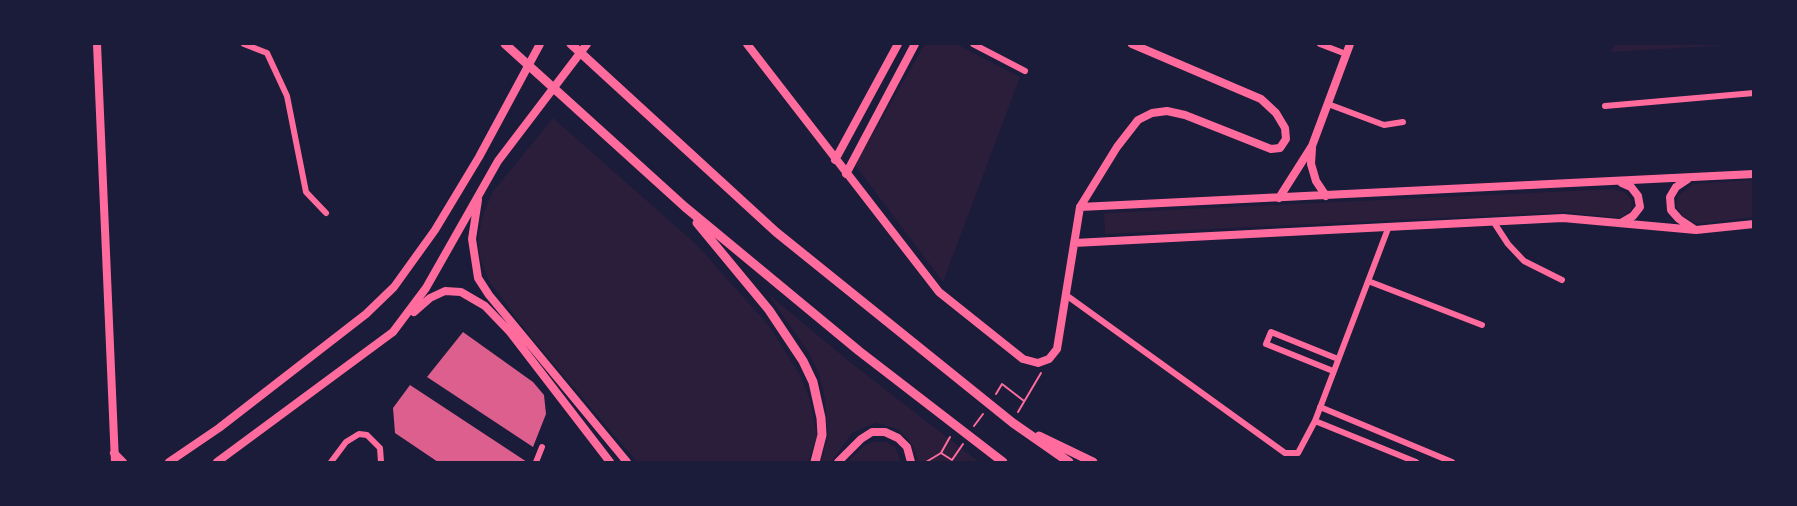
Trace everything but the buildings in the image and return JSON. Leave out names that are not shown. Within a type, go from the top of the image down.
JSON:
[{"type":"highway","points":[[505,44],[685,207],[859,351],[1003,462]]},
{"type":"highway","points":[[571,44],[776,232],[1013,423],[1069,462]]},
{"type":"highway","points":[[685,207],[769,310],[803,361],[813,382],[821,418],[822,435],[815,462]]},
{"type":"highway","points":[[1013,423],[1093,462]]},
{"type":"main road","points":[[97,44],[114,458]]},
{"type":"street","points":[[244,44],[267,52],[287,96],[306,192],[326,213]]},
{"type":"street","points":[[169,462],[219,428],[366,314],[394,287],[435,230],[479,157],[540,44]]},
{"type":"street","points":[[399,325],[426,288],[479,194],[518,133],[587,44]]},
{"type":"street","points":[[747,44],[939,292],[1023,359],[1038,363],[1050,359],[1057,349],[1080,207],[1117,147],[1138,120],[1152,112],[1167,111],[1185,115],[1271,148],[1280,148],[1286,139],[1285,128],[1276,113],[1261,99],[1132,44]]},
{"type":"street","points":[[835,160],[898,44]]},
{"type":"street","points":[[846,174],[915,44]]},
{"type":"street","points":[[973,44],[1025,71]]},
{"type":"street","points":[[1320,44],[1346,54]]},
{"type":"street","points":[[1280,198],[1312,146],[1350,44]]},
{"type":"street","points":[[1605,106],[1754,93]]},
{"type":"street","points":[[1328,104],[1384,125],[1403,122]]},
{"type":"street","points":[[1312,146],[1311,164],[1316,181],[1326,196]]},
{"type":"street","points":[[1080,207],[1754,174]]},
{"type":"street","points":[[1689,178],[1676,187],[1670,197],[1671,210],[1679,219],[1696,230]]},
{"type":"street","points":[[1618,182],[1631,187],[1638,196],[1640,207],[1633,216],[1620,223]]},
{"type":"street","points":[[479,194],[472,239],[478,278],[489,295],[627,462]]},
{"type":"street","points":[[1074,243],[1563,218],[1696,230],[1754,224]]},
{"type":"street","points":[[1493,221],[1508,244],[1524,261],[1562,280]]},
{"type":"street","points":[[1066,295],[1285,453],[1298,453],[1315,421],[1389,226]]},
{"type":"street","points":[[1368,281],[1482,325]]},
{"type":"street","points":[[217,462],[378,346],[437,293],[461,292],[474,298],[510,332],[610,462]]},
{"type":"street","points":[[1333,372],[1266,344],[1268,338],[1271,332],[1338,359]]},
{"type":"street","points":[[1320,407],[1452,462]]},
{"type":"street","points":[[1315,421],[1416,462]]},
{"type":"street","points":[[838,462],[861,439],[872,432],[885,432],[897,438],[907,447],[911,462]]},
{"type":"street","points":[[331,462],[346,442],[359,434],[367,435],[380,448],[381,462]]},
{"type":"street","points":[[536,462],[542,447]]},
{"type":"street","points":[[114,458],[123,462]]},
{"type":"path","points":[[996,394],[1002,384],[1024,401],[1050,359]]},
{"type":"path","points":[[971,432],[983,413]]},
{"type":"path","points":[[926,462],[941,453],[956,427]]},
{"type":"path","points":[[941,453],[952,460],[964,441]]},
{"type":"shaded area","points":[[925,44],[956,44],[1020,77],[943,282],[855,165]]},
{"type":"shaded area","points":[[1615,44],[1749,44],[1610,52]]},
{"type":"shaded area","points":[[553,118],[697,245],[769,326],[800,375],[810,400],[817,436],[808,462],[637,462],[530,336],[490,283],[480,258],[478,240],[482,217],[492,193]]},
{"type":"shaded area","points":[[1753,180],[1753,217],[1697,224],[1683,216],[1676,207],[1678,196],[1693,184]]},
{"type":"shaded area","points":[[1613,189],[1624,192],[1632,200],[1631,210],[1620,218],[1565,212],[1105,234],[1104,213]]},
{"type":"shaded area","points":[[767,293],[851,363],[979,462],[918,462],[914,448],[898,429],[876,423],[852,433],[831,462],[821,462],[828,436],[825,399],[819,374],[809,353]]},
{"type":"shaded area","points":[[886,442],[895,447],[901,462],[847,462],[865,445]]}]
